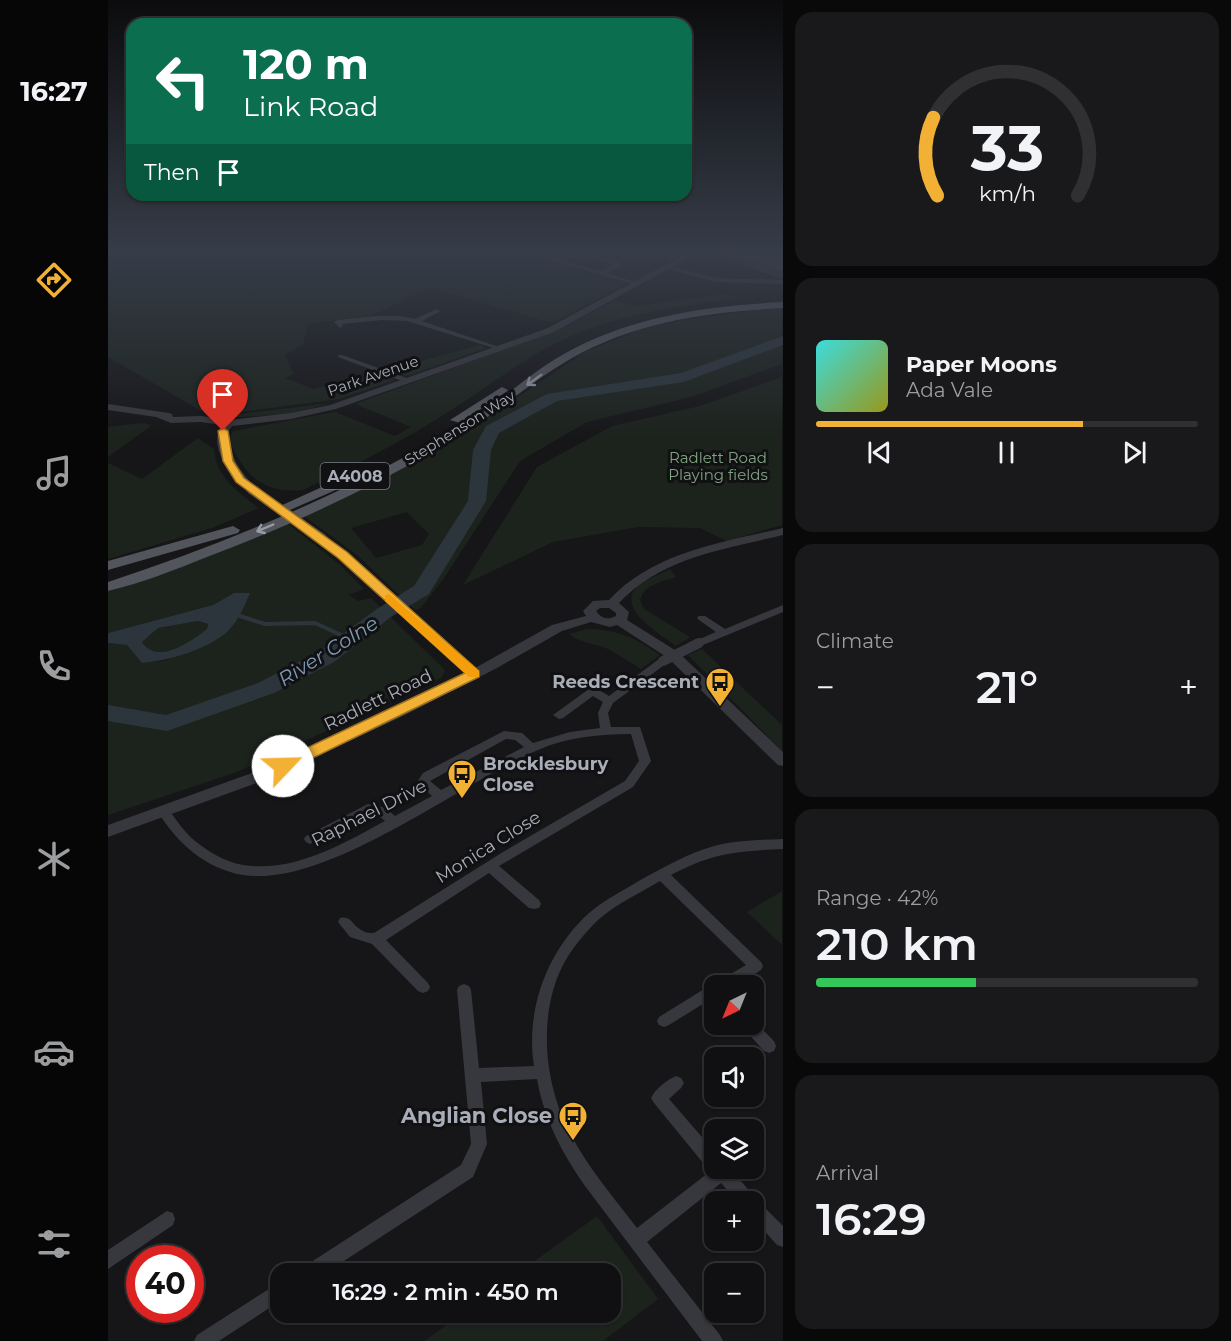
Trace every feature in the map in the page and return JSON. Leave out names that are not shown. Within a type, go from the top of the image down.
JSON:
[{"type":"main road","name":"Stephenson Way","points":[[108,575],[203,543],[333,486],[402,451],[471,411],[556,352],[622,325],[664,315]]},
{"type":"main road","name":"Stephenson Way","points":[[108,587],[226,544],[372,480],[462,430],[568,356],[598,342],[632,330],[683,317],[703,315]]},
{"type":"main road","name":"Stephenson Way","points":[[108,566],[232,530]]},
{"type":"street","points":[[415,322],[430,315]]},
{"type":"street","name":"Park Avenue","points":[[108,406],[171,420],[189,419],[228,423],[291,416],[333,407],[560,326],[581,315]]},
{"type":"street","points":[[340,326],[337,322],[382,318],[415,322],[499,348]]},
{"type":"street","points":[[340,356],[408,380]]},
{"type":"street","points":[[228,423],[223,431],[224,450],[234,471],[252,490],[322,538],[474,674]]},
{"type":"street","points":[[783,531],[691,556],[651,571],[632,582],[612,604],[593,606],[589,611],[592,618],[605,623],[619,620],[673,655],[783,761]]},
{"type":"street","points":[[612,604],[623,612],[619,620]]},
{"type":"street","points":[[606,730],[603,713],[609,701],[663,661],[723,632],[783,608]]},
{"type":"street","name":"Radlett Road","points":[[108,831],[268,773],[474,674],[557,628],[592,618]]},
{"type":"street","points":[[702,618],[723,632]]},
{"type":"street","points":[[559,715],[594,692],[609,701]]},
{"type":"street","name":"Raphael Drive","points":[[164,812],[182,840],[201,855],[222,864],[255,870],[286,869],[308,864],[354,845],[440,796],[532,748],[562,737],[606,730],[636,730]]},
{"type":"street","name":"Monica Close","points":[[376,939],[490,866],[629,784],[645,761],[643,746],[636,730]]},
{"type":"street","points":[[440,796],[423,782],[427,776],[484,745],[509,734],[518,736],[532,748]]},
{"type":"street","points":[[310,839],[368,808],[382,811],[394,822]]},
{"type":"street","points":[[714,1341],[580,1167],[559,1127],[542,1072],[539,1038],[542,1006],[562,951],[590,920],[611,902],[693,858],[710,852],[729,847],[783,844]]},
{"type":"street","points":[[490,866],[534,904]]},
{"type":"street","points":[[662,875],[756,966],[741,975]]},
{"type":"street","points":[[345,922],[351,932],[365,938],[376,939],[423,987]]},
{"type":"street","points":[[325,1263],[467,1172],[479,1144],[465,990]]},
{"type":"street","points":[[664,1021],[704,996]]},
{"type":"street","points":[[758,1035],[769,1046]]},
{"type":"street","points":[[474,1075],[542,1072]]},
{"type":"street","points":[[676,1083],[659,1098],[704,1151]]},
{"type":"street","points":[[636,1240],[705,1179]]},
{"type":"street","points":[[728,1179],[738,1191]]},
{"type":"street","points":[[764,1218],[783,1239]]},
{"type":"street","points":[[108,1260],[167,1219]]},
{"type":"street","points":[[203,1341],[270,1297]]},
{"type":"green space","points":[[108,315],[373,315],[308,324],[303,344],[285,355],[294,374],[285,378],[314,389],[377,373],[394,380],[340,399],[210,416],[108,357]]},
{"type":"green space","points":[[523,315],[568,315],[552,323]]},
{"type":"green space","points":[[587,315],[639,315],[590,329],[553,345],[522,362],[413,433],[303,490],[277,489],[257,480],[241,463],[229,440],[233,431],[335,412],[395,436],[411,427],[355,404],[560,329]]},
{"type":"green space","points":[[723,315],[782,315],[782,364],[691,397],[587,422],[520,461],[444,578],[421,608],[415,610],[357,555],[304,516],[446,445],[585,352],[638,330],[688,319]],"holes":[[[407,512],[429,534],[422,545],[376,558],[351,528]]]},
{"type":"green space","points":[[480,345],[486,348],[407,376],[388,370]]},
{"type":"green space","name":"Radlett Road Playing fields","points":[[782,377],[782,525],[727,541],[700,528],[638,527],[553,542],[463,585],[537,467],[612,426],[700,406]]},
{"type":"green space","points":[[331,403],[290,414],[223,418],[223,416]]},
{"type":"green space","points":[[142,423],[152,425],[108,457],[108,427]]},
{"type":"green space","points":[[198,438],[214,449],[219,468],[229,483],[259,508],[212,528],[108,559],[108,463],[142,479]]},
{"type":"green space","points":[[287,523],[339,564],[364,589],[349,595],[358,601],[371,598],[445,670],[441,678],[237,772],[108,815],[108,643],[127,645],[142,663],[163,661],[225,633],[249,593],[234,593],[213,605],[108,633],[108,591],[165,572]]},
{"type":"green space","points":[[670,569],[676,577],[650,587],[640,600],[644,609],[690,637],[676,646],[641,618],[631,601],[633,592],[640,584]]},
{"type":"green space","points":[[198,621],[208,624],[207,630],[174,650],[156,652],[148,649],[142,642],[158,628]]},
{"type":"green space","points":[[587,629],[625,636],[660,655],[641,669],[608,649],[569,634]]},
{"type":"green space","points":[[702,649],[782,725],[782,751],[688,655]]},
{"type":"green space","points":[[782,891],[782,945],[747,912]]},
{"type":"green space","points":[[597,1216],[658,1299],[603,1341],[424,1341],[450,1323],[621,1323],[621,1263],[532,1263]]},
{"type":"shaded area","points":[[234,593],[250,593],[237,619],[226,633],[208,645],[186,654],[142,663],[127,645],[108,643],[108,633],[213,605]],"holes":[[[198,621],[208,624],[207,629],[184,645],[165,652],[148,649],[142,642],[158,628]]]},
{"type":"waterway","name":"River Colne","points":[[108,713],[167,723],[266,688],[326,657],[384,613],[422,590],[477,501],[482,450],[492,430],[553,397],[684,377],[783,340]]},
{"type":"waterway","points":[[240,616],[265,624],[315,623],[352,640]]},
{"type":"slow traffic","points":[[389,598],[474,674]]},
{"type":"place","name":"Reeds Crescent","points":[[720,708]]},
{"type":"place","name":"Brocklesbury Close","points":[[462,800]]},
{"type":"place","name":"Anglian Close","points":[[573,1142]]},
{"type":"route","points":[[223,431],[224,450],[240,480],[322,538],[474,674],[398,713],[283,766]]}]
